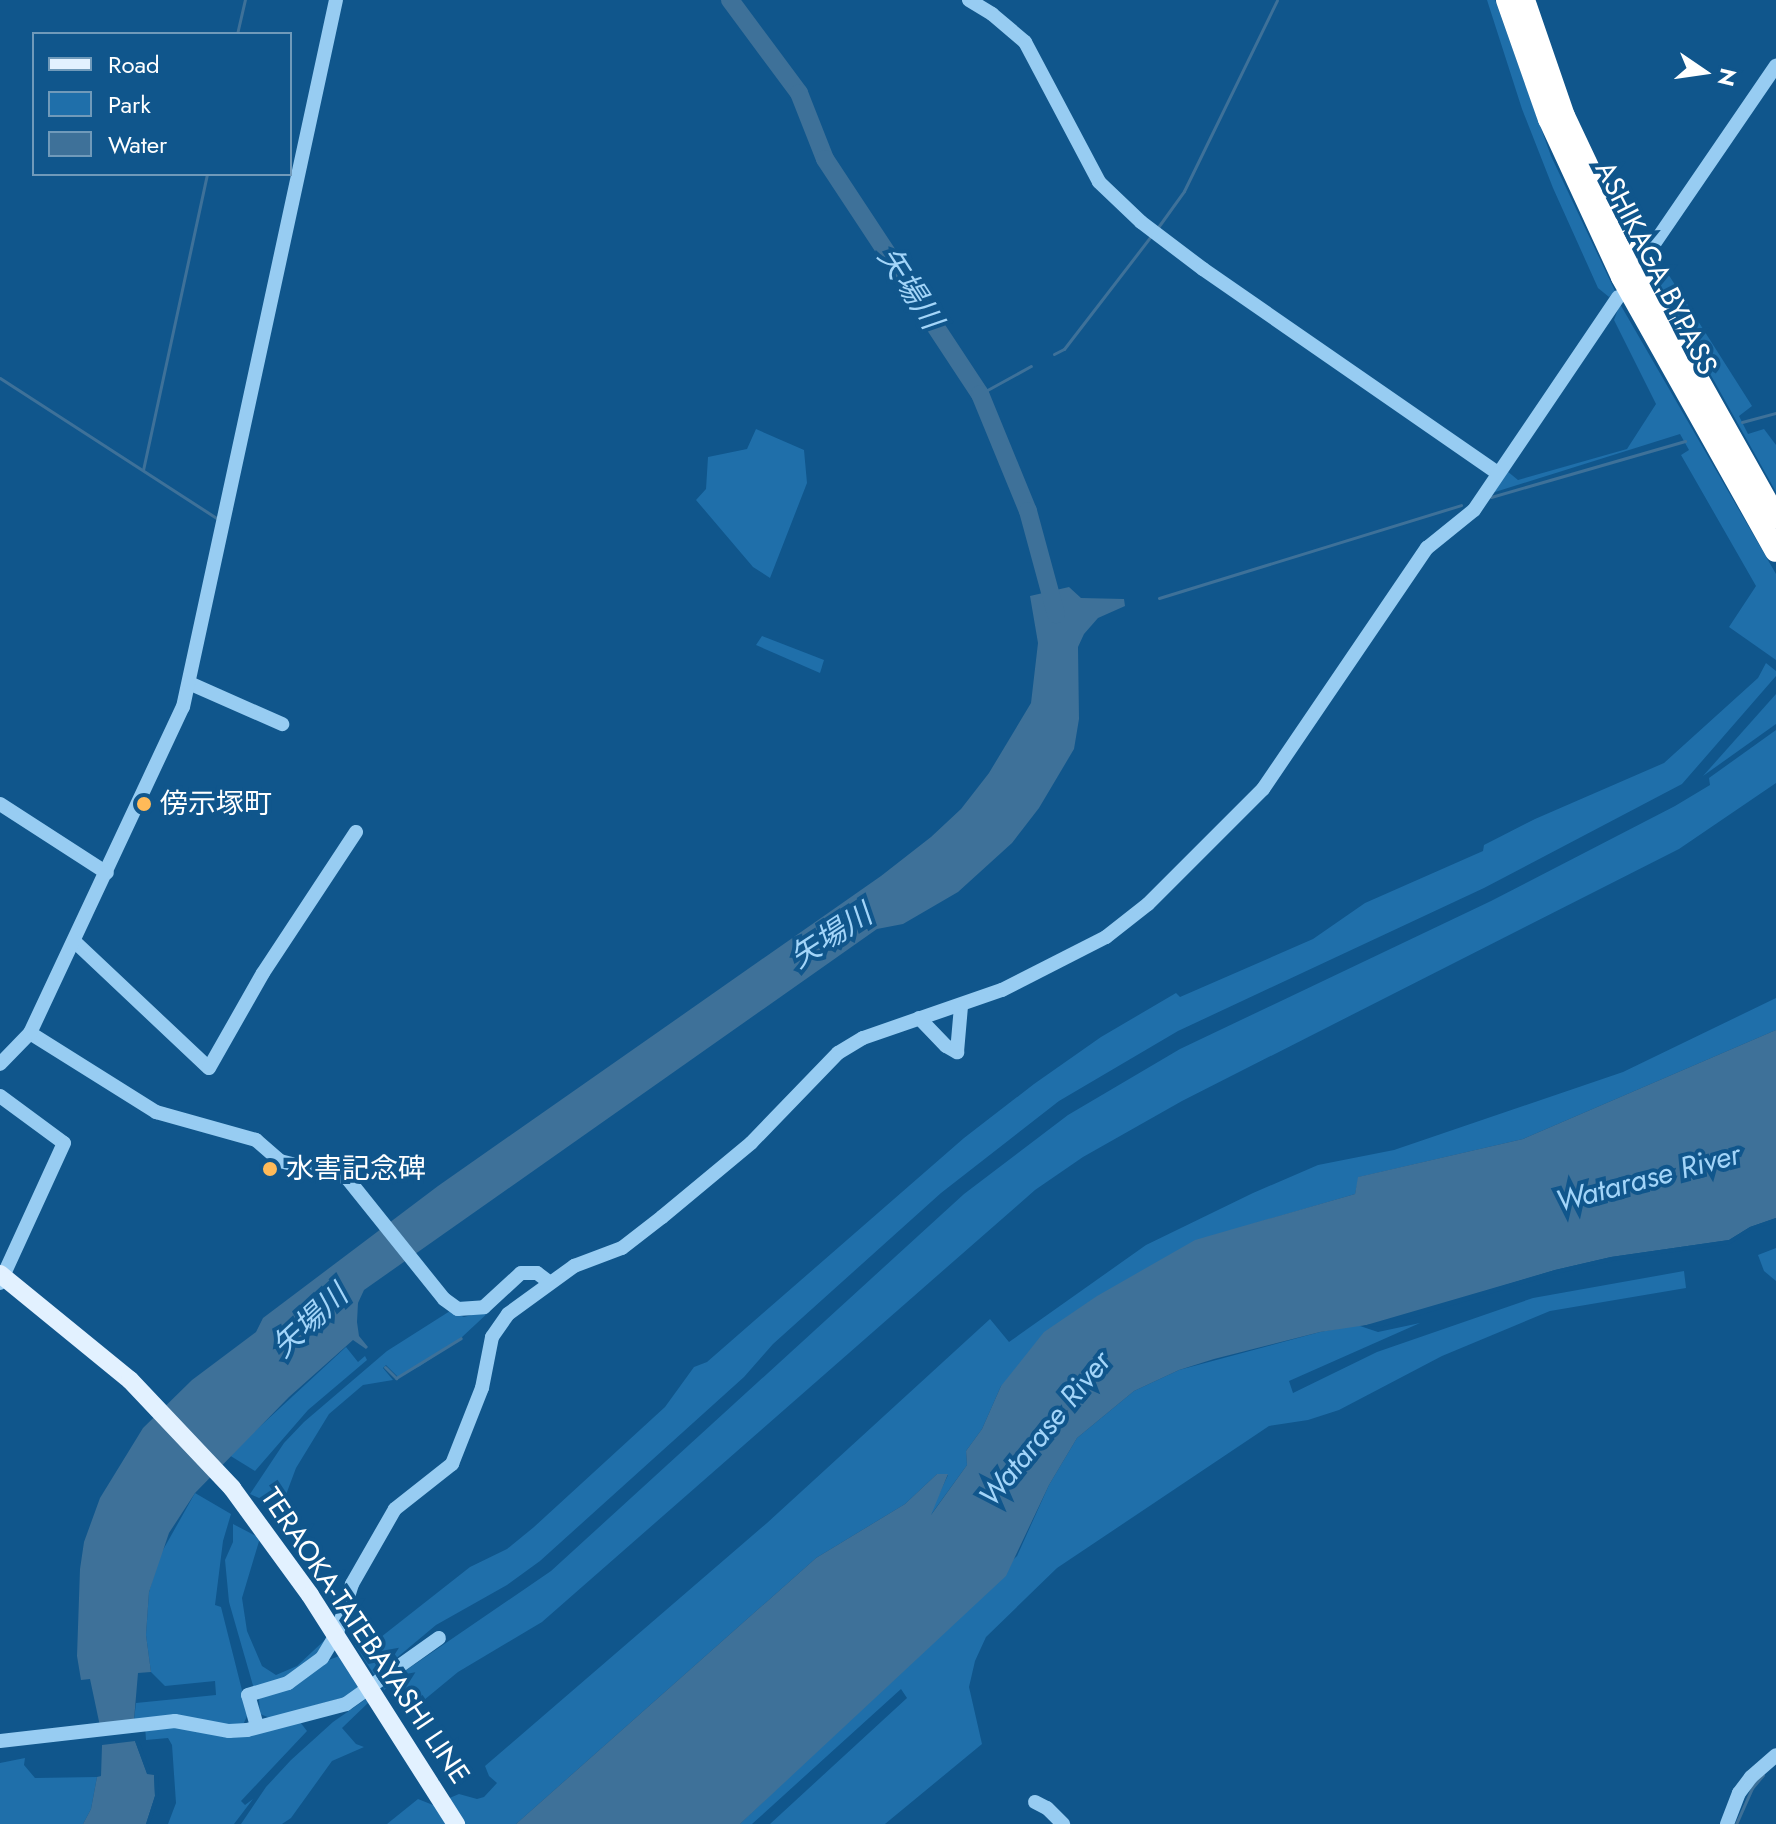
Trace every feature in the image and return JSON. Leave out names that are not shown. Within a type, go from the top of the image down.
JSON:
[{"type":"highway","name":"ASHIKAGA BYPASS","points":[[1507,0],[1549,119],[1622,277],[1776,551]]},
{"type":"highway","name":"ASHIKAGA BYPASS","points":[[1524,0],[1564,116],[1605,203],[1657,307],[1776,518]]},
{"type":"main road","name":"TERAOKA-TATEBAYASHI LINE","points":[[5,1281],[130,1380],[232,1488],[372,1690],[456,1824]]},
{"type":"street","points":[[0,1064],[30,1033],[181,715],[336,0]]},
{"type":"street","points":[[969,0],[992,14],[1025,42],[1099,182],[1141,222],[1203,269],[1498,473]]},
{"type":"street","points":[[1645,257],[1776,66]]},
{"type":"street","points":[[257,1726],[248,1695],[288,1683],[322,1658],[337,1633],[352,1584],[395,1509],[443,1473],[457,1455],[482,1388],[496,1329],[508,1314],[574,1266],[622,1248],[662,1217],[751,1143],[838,1053],[863,1038],[1002,990],[1106,937],[1148,904],[1232,824],[1270,778],[1427,548],[1474,510],[1618,297]]},
{"type":"street","points":[[189,683],[282,724]]},
{"type":"street","points":[[0,804],[107,873]]},
{"type":"street","points":[[74,941],[209,1068],[263,973],[356,832]]},
{"type":"street","points":[[919,1018],[946,1046],[957,1052],[961,1006]]},
{"type":"street","points":[[30,1033],[156,1112],[256,1140],[280,1161],[340,1175],[352,1181],[444,1299],[458,1309],[484,1307],[521,1273],[537,1273],[549,1282]]},
{"type":"street","points":[[0,1096],[64,1143],[5,1281]]},
{"type":"street","points":[[0,1741],[139,1724],[192,1722],[238,1732],[334,1708],[372,1690],[439,1638]]},
{"type":"street","points":[[1727,1824],[1739,1793],[1776,1755]]},
{"type":"street","points":[[1035,1802],[1047,1808],[1063,1824]]},
{"type":"green space","points":[[1487,0],[1495,0],[1551,156],[1615,291],[1609,297],[1598,288],[1553,188],[1522,109]]},
{"type":"green space","points":[[1653,262],[1663,266],[1752,406],[1739,416],[1748,434],[1764,429],[1776,445],[1776,492],[1650,266]]},
{"type":"green space","points":[[1620,304],[1776,574],[1776,660],[1729,627],[1756,586],[1681,455],[1689,450],[1680,434],[1492,493],[1507,471],[1518,480],[1627,449],[1656,404],[1614,320]]},
{"type":"green space","points":[[756,429],[804,450],[807,483],[770,578],[753,567],[696,500],[706,489],[708,457],[747,449]]},
{"type":"green space","points":[[762,636],[824,660],[820,673],[756,645]]},
{"type":"green space","points":[[1766,663],[1776,671],[1776,676],[1682,784],[1484,888],[1178,1031],[1059,1101],[941,1193],[540,1561],[507,1585],[436,1625],[375,1676],[355,1645],[360,1640],[367,1648],[470,1567],[507,1549],[534,1527],[665,1407],[694,1367],[707,1362],[964,1138],[1034,1084],[1101,1037],[1176,993],[1180,997],[1313,939],[1365,903],[1483,851],[1484,845],[1535,819],[1664,763],[1758,678]]},
{"type":"green space","points":[[1776,694],[1776,724],[1703,776]]},
{"type":"green space","points":[[1776,730],[1776,783],[1679,849],[1182,1101],[1083,1157],[1035,1190],[542,1622],[458,1672],[418,1705],[397,1680],[384,1690],[383,1686],[551,1571],[964,1194],[1068,1115],[1180,1049],[1491,901],[1675,806],[1710,785],[1709,778]]},
{"type":"green space","points":[[1776,998],[1776,1030],[1523,1139],[1359,1177],[1355,1194],[1256,1223],[1001,1386],[982,1429],[966,1451],[967,1465],[927,1520],[948,1475],[937,1474],[905,1504],[816,1558],[516,1824],[387,1824],[418,1799],[433,1805],[459,1794],[477,1799],[484,1797],[497,1783],[489,1776],[485,1766],[767,1523],[990,1319],[1009,1342],[1146,1245],[1253,1193],[1318,1165],[1394,1150],[1623,1072]]},
{"type":"green space","points":[[1776,1248],[1776,1281],[1764,1271],[1758,1255]]},
{"type":"green space","points":[[1684,1271],[1686,1288],[1550,1311],[1442,1356],[1339,1410],[1308,1420],[1269,1426],[1057,1568],[986,1637],[975,1661],[969,1687],[982,1744],[885,1824],[770,1824],[907,1698],[901,1689],[752,1824],[740,1824],[1017,1556],[1049,1485],[1077,1438],[1134,1391],[1179,1370],[1320,1332],[1357,1325],[1378,1332],[1420,1323],[1289,1381],[1293,1393],[1377,1352],[1533,1298]]},
{"type":"green space","points":[[491,1310],[461,1338],[420,1366],[398,1377],[386,1365],[383,1368],[393,1380],[363,1385],[329,1414],[296,1468],[281,1508],[250,1494],[284,1443],[304,1422],[387,1351],[450,1311],[464,1317]]},
{"type":"green space","points":[[346,1347],[358,1362],[365,1356],[367,1360],[308,1410],[255,1471],[229,1455]]},
{"type":"green space","points":[[195,1493],[231,1514],[223,1541],[215,1605],[221,1607],[248,1714],[242,1727],[134,1720],[136,1703],[216,1695],[215,1681],[165,1686],[151,1672],[146,1635],[149,1592],[159,1557]]},
{"type":"green space","points":[[233,1524],[260,1538],[242,1598],[247,1631],[262,1666],[276,1675],[297,1666],[328,1637],[317,1655],[294,1674],[254,1689],[229,1602],[225,1560],[233,1542]]},
{"type":"green space","points":[[342,1655],[360,1689],[352,1695],[270,1718],[260,1714],[259,1699],[300,1682],[326,1661]]},
{"type":"green space","points":[[366,1699],[369,1702],[342,1728],[356,1744],[364,1747],[332,1761],[291,1818],[282,1824],[241,1824],[266,1787],[291,1760],[333,1722]]},
{"type":"green space","points":[[300,1722],[307,1731],[241,1801],[245,1805],[253,1799],[234,1824],[168,1824],[176,1803],[172,1745],[168,1738],[146,1740],[145,1726]]},
{"type":"green space","points":[[25,1758],[24,1765],[35,1778],[97,1777],[91,1809],[83,1824],[0,1824],[0,1763]]},
{"type":"water","points":[[1069,587],[1081,598],[1124,599],[1125,606],[1098,618],[1084,634],[1078,647],[1079,719],[1074,749],[1039,808],[1012,843],[958,892],[903,924],[877,929],[364,1290],[358,1303],[357,1322],[359,1336],[368,1347],[366,1349],[353,1340],[289,1397],[195,1493],[169,1533],[149,1592],[146,1635],[151,1672],[138,1673],[134,1720],[101,1731],[90,1679],[81,1680],[77,1656],[80,1569],[84,1542],[100,1498],[143,1428],[192,1380],[256,1332],[263,1318],[438,1186],[881,876],[931,837],[961,809],[989,773],[1031,703],[1038,643],[1030,596]]},
{"type":"water","name":"Watarase River","points":[[1776,1030],[1776,1218],[1750,1227],[1729,1240],[1611,1257],[1555,1270],[1380,1323],[1320,1332],[1214,1359],[1179,1370],[1134,1391],[1077,1438],[1049,1485],[1006,1576],[740,1824],[516,1824],[816,1558],[905,1504],[937,1474],[948,1474],[931,1515],[967,1465],[966,1451],[982,1429],[1001,1386],[1044,1332],[1097,1296],[1195,1240],[1355,1194],[1358,1177],[1523,1139]]},
{"type":"water","points":[[135,1741],[147,1773],[154,1774],[155,1796],[146,1824],[83,1824],[91,1809],[97,1777],[101,1776],[102,1745]]},
{"type":"pier","points":[[1776,1218],[1776,1222],[1751,1230],[1730,1244],[1612,1261],[1556,1274],[1381,1327],[1363,1326],[1555,1270],[1611,1257],[1729,1240],[1750,1227]]},
{"type":"pier","points":[[139,1740],[150,1770],[158,1774],[159,1797],[150,1824],[146,1824],[155,1796],[154,1775],[147,1774],[135,1741]]},
{"type":"waterway","points":[[237,32],[245,0]]},
{"type":"waterway","name":"矢場川","points":[[730,0],[799,93],[825,159],[980,394],[1028,511],[1056,614]]},
{"type":"waterway","points":[[1156,230],[1184,191],[1277,0]]},
{"type":"waterway","points":[[143,470],[207,176]]},
{"type":"waterway","points":[[1054,354],[1064,349],[1151,236]]},
{"type":"waterway","points":[[980,394],[1031,366]]},
{"type":"waterway","points":[[0,378],[218,519]]},
{"type":"waterway","points":[[1742,422],[1776,413]]},
{"type":"waterway","points":[[1491,497],[1685,441]]},
{"type":"waterway","points":[[1159,598],[1461,505]]},
{"type":"waterway","points":[[385,1367],[396,1378],[461,1338]]},
{"type":"waterway","points":[[1736,1824],[1752,1788],[1763,1775]]},
{"type":"place","name":"傍示塚町","points":[[144,804]]},
{"type":"place","name":"水害記念碑","points":[[270,1169]]}]
